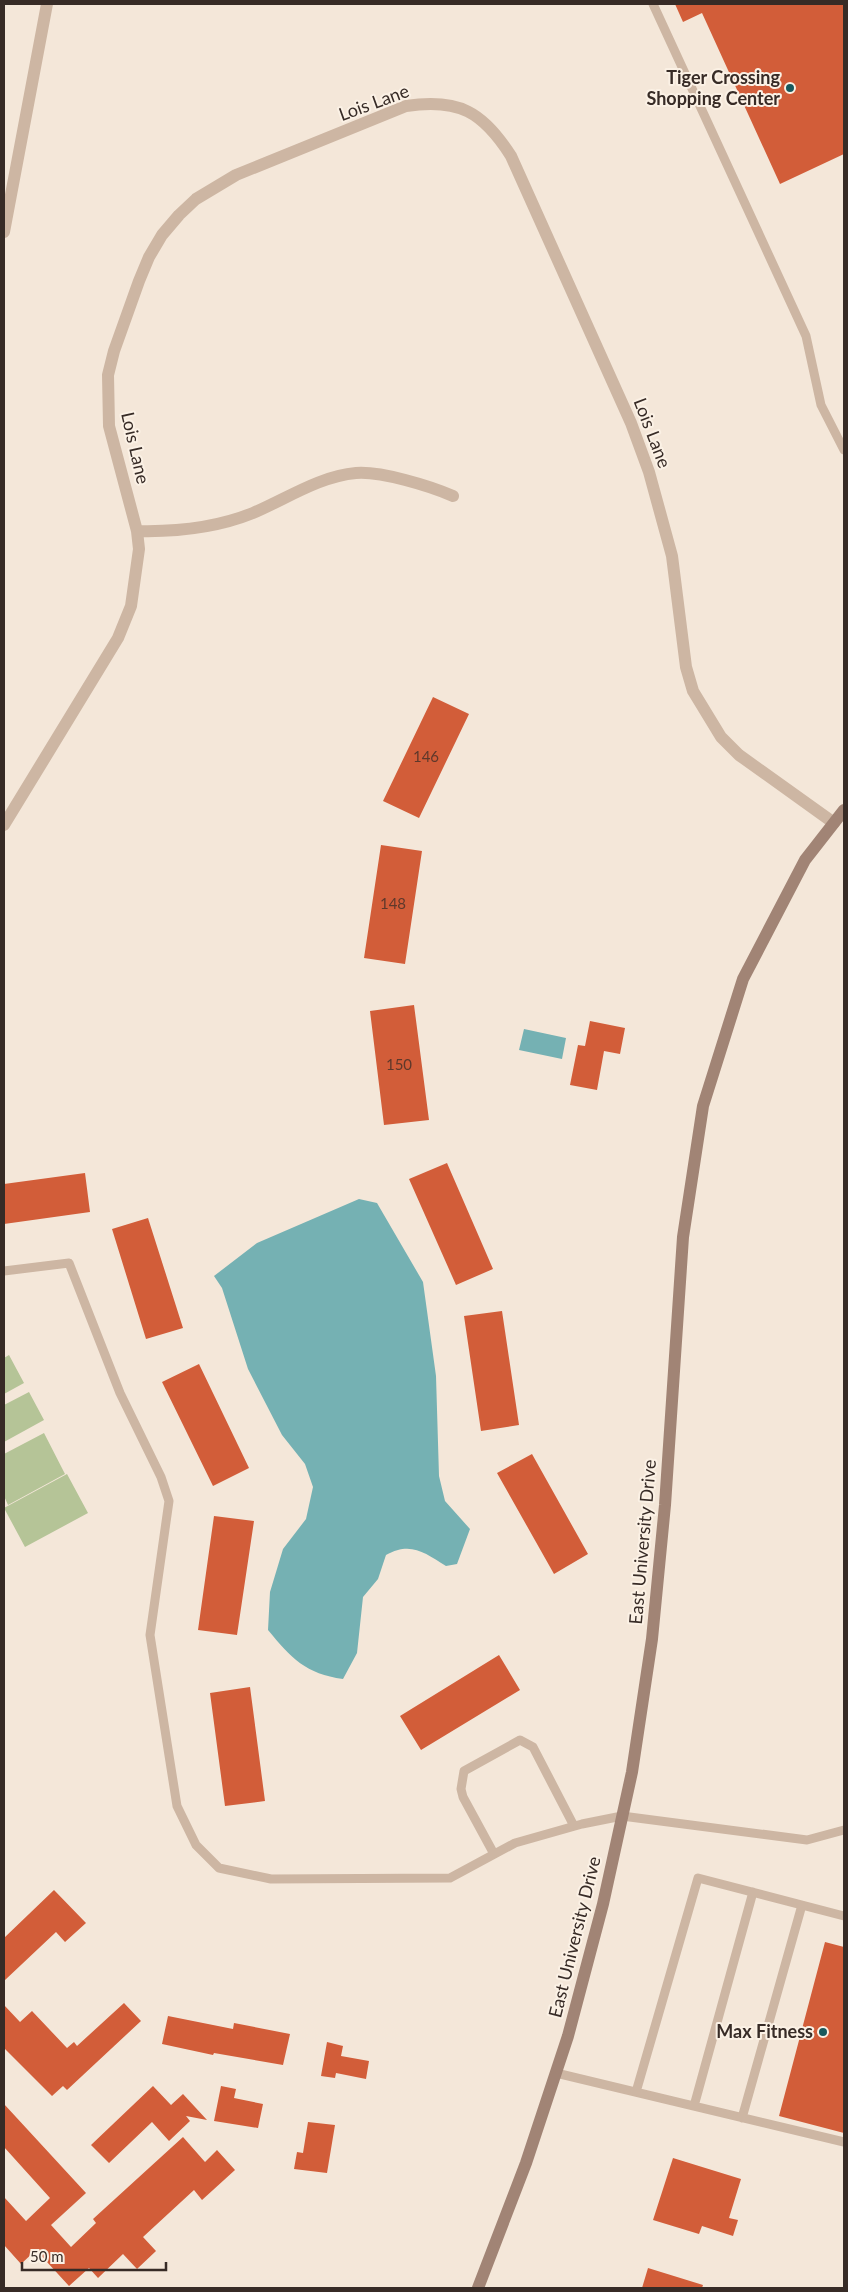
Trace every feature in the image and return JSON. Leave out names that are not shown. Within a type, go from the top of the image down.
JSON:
[{"type":"main road","name":"East University Drive","points":[[478,2288],[526,2163],[568,2036],[603,1904],[632,1772],[652,1639],[665,1505],[683,1237],[703,1106],[743,979],[805,860],[844,810]]},
{"type":"street","points":[[4,232],[47,4]]},
{"type":"street","name":"Lois Lane","points":[[4,825],[118,638],[131,606],[139,550],[137,531],[109,426],[108,375],[114,351],[138,281],[162,235],[179,215],[196,200],[236,175],[406,106],[432,102],[456,106],[478,116],[497,134],[511,156],[631,423],[649,472],[672,556],[686,667],[692,691],[706,716],[739,755],[834,823]]},
{"type":"street","points":[[137,531],[159,532],[210,527],[252,513],[334,478],[357,473],[433,487],[453,496]]},
{"type":"lane","points":[[653,4],[806,336],[821,404],[844,450]]},
{"type":"lane","points":[[4,1272],[68,1263],[120,1393],[161,1477],[169,1500],[150,1635],[177,1806],[196,1845],[219,1868],[271,1879],[450,1878],[514,1843],[574,1826],[622,1816],[807,1840],[844,1830]]},
{"type":"lane","points":[[494,1854],[463,1797],[461,1789],[464,1771],[520,1740],[533,1747],[574,1826]]},
{"type":"lane","points":[[636,2092],[698,1878],[844,1916]]},
{"type":"lane","points":[[694,2106],[753,1892]]},
{"type":"lane","points":[[742,2118],[802,1905]]},
{"type":"lane","points":[[556,2073],[844,2142]]},
{"type":"green space","points":[[9,1355],[24,1383],[4,1394],[4,1358]]},
{"type":"green space","points":[[29,1392],[44,1420],[4,1442],[4,1405]]},
{"type":"green space","points":[[44,1433],[65,1474],[8,1505],[4,1496],[4,1454]]},
{"type":"green space","points":[[67,1474],[88,1513],[25,1547],[4,1508]]},
{"type":"water","points":[[524,1029],[566,1038],[562,1059],[519,1050]]},
{"type":"water","points":[[359,1199],[377,1203],[423,1282],[436,1376],[439,1476],[445,1501],[470,1529],[457,1564],[446,1566],[418,1550],[403,1549],[386,1555],[378,1579],[363,1597],[357,1653],[343,1679],[330,1677],[309,1669],[284,1649],[268,1630],[270,1592],[283,1549],[306,1519],[313,1487],[305,1464],[282,1435],[248,1369],[222,1288],[214,1276],[257,1243]]},
{"type":"building","name":"Tiger Crossing Shopping Center","points":[[675,4],[844,4],[844,154],[780,184],[702,13],[683,22]]},
{"type":"building","points":[[433,697],[469,714],[419,818],[383,801]]},
{"type":"building","points":[[381,845],[422,851],[405,964],[364,958]]},
{"type":"building","points":[[414,1005],[429,1120],[384,1125],[370,1011]]},
{"type":"building","points":[[590,1021],[625,1028],[620,1054],[604,1051],[597,1090],[570,1085],[578,1045],[585,1046]]},
{"type":"building","points":[[447,1163],[493,1269],[456,1285],[409,1179]]},
{"type":"building","points":[[85,1173],[90,1212],[4,1224],[4,1184]]},
{"type":"building","points":[[148,1218],[183,1328],[146,1339],[112,1229]]},
{"type":"building","points":[[502,1311],[519,1425],[481,1431],[464,1316]]},
{"type":"building","points":[[199,1364],[249,1468],[213,1486],[162,1382]]},
{"type":"building","points":[[532,1454],[588,1554],[554,1574],[497,1473]]},
{"type":"building","points":[[214,1516],[254,1521],[237,1635],[198,1630]]},
{"type":"building","points":[[499,1655],[520,1690],[421,1750],[400,1716]]},
{"type":"building","points":[[250,1687],[265,1801],[225,1806],[210,1693]]},
{"type":"building","points":[[54,1890],[86,1923],[65,1942],[56,1932],[4,1981],[4,1938]]},
{"type":"building","name":"Max Fitness","points":[[825,1942],[844,1947],[844,2133],[779,2116]]},
{"type":"building","points":[[124,2003],[141,2021],[67,2090],[63,2086],[52,2096],[4,2048],[4,2005],[20,2022],[32,2011],[67,2048],[74,2042],[77,2046]]},
{"type":"building","points":[[168,2016],[233,2029],[234,2023],[290,2034],[283,2065],[214,2053],[213,2055],[162,2044]]},
{"type":"building","points":[[327,2042],[343,2046],[341,2056],[369,2061],[366,2079],[336,2073],[335,2078],[321,2076]]},
{"type":"building","points":[[153,2086],[171,2105],[183,2094],[207,2120],[186,2116],[190,2121],[169,2141],[152,2122],[109,2163],[91,2145]]},
{"type":"building","points":[[221,2086],[236,2089],[234,2098],[263,2104],[258,2128],[214,2121]]},
{"type":"building","points":[[4,2104],[86,2193],[51,2225],[71,2247],[96,2223],[93,2219],[183,2137],[205,2162],[217,2150],[235,2170],[202,2200],[194,2190],[143,2237],[156,2251],[137,2269],[123,2254],[98,2278],[89,2268],[69,2286],[36,2250],[21,2264],[4,2245],[4,2197],[26,2221],[50,2198],[4,2147]]},
{"type":"building","points":[[308,2122],[335,2125],[327,2173],[294,2169],[297,2152],[303,2153]]},
{"type":"building","points":[[673,2158],[741,2179],[729,2218],[738,2220],[733,2236],[702,2226],[699,2234],[653,2220]]},
{"type":"building","points":[[648,2268],[703,2285],[702,2288],[642,2288]]},
{"type":"place","name":"Tiger Crossing Shopping Center","points":[[790,88]]},
{"type":"place","name":"Max Fitness","points":[[823,2032]]}]
